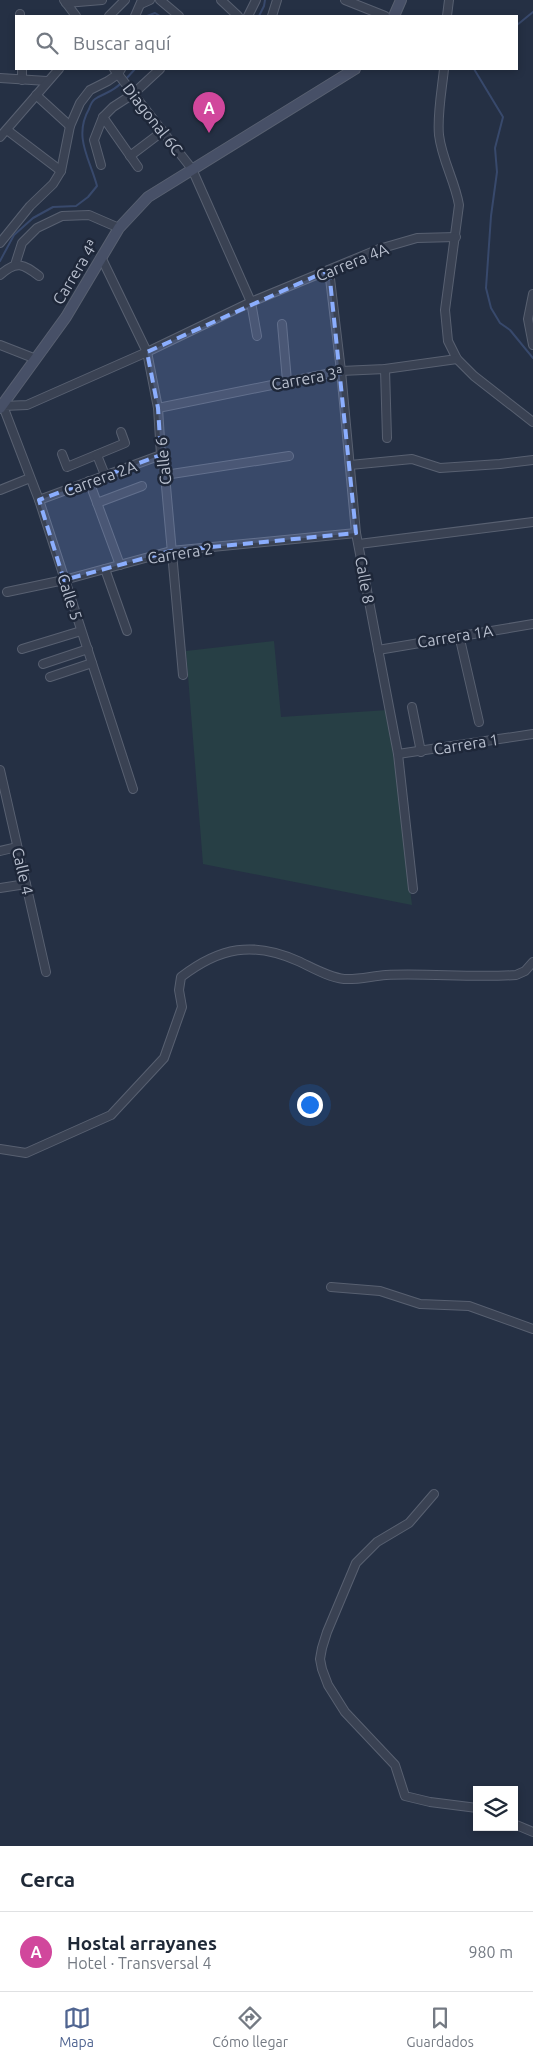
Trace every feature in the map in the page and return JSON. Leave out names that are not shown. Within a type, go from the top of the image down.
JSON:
[{"type":"street","points":[[65,1],[102,0]]},
{"type":"street","points":[[110,15],[125,0]]},
{"type":"street","points":[[136,15],[141,2],[150,0]]},
{"type":"street","points":[[160,0],[178,15]]},
{"type":"street","points":[[221,0],[237,15]]},
{"type":"street","points":[[248,15],[256,0]]},
{"type":"street","points":[[272,15],[277,0]]},
{"type":"street","points":[[345,0],[382,15]]},
{"type":"street","points":[[394,15],[401,0]]},
{"type":"street","points":[[447,15],[449,0]]},
{"type":"street","points":[[65,1],[75,15]]},
{"type":"street","points":[[22,70],[22,80]]},
{"type":"street","points":[[0,138],[58,70]]},
{"type":"street","points":[[101,165],[94,140],[103,117],[133,94],[159,70]]},
{"type":"street","name":"Carrera 4ª","points":[[1,407],[66,316],[119,228],[148,197],[353,70]]},
{"type":"street","points":[[444,70],[439,133],[446,166],[459,205],[445,310],[448,341],[457,359],[474,376],[533,422]]},
{"type":"street","points":[[0,243],[30,206],[52,184],[61,171],[70,126],[80,103],[90,90],[119,73]]},
{"type":"street","name":"Diagonal 6C","points":[[119,73],[133,94],[192,169],[251,302],[257,336]]},
{"type":"street","points":[[0,78],[47,81]]},
{"type":"street","points":[[36,95],[70,126]]},
{"type":"street","points":[[103,117],[138,167]]},
{"type":"street","points":[[7,130],[61,171]]},
{"type":"street","points":[[130,156],[163,131]]},
{"type":"street","points":[[15,265],[22,243],[37,228],[62,216],[89,215],[119,228]]},
{"type":"street","name":"Carrera 4A","points":[[1,407],[27,404],[147,352],[251,302],[379,249],[417,238],[456,236]]},
{"type":"street","name":"Calle 6","points":[[100,257],[147,352],[158,408],[183,675]]},
{"type":"street","points":[[0,275],[15,265],[25,265],[39,276]]},
{"type":"street","name":"Calle 8","points":[[329,270],[341,371],[356,533],[398,754],[413,889]]},
{"type":"street","points":[[533,294],[531,320],[533,345]]},
{"type":"street","points":[[282,324],[287,381]]},
{"type":"street","points":[[0,345],[36,359]]},
{"type":"street","name":"Carrera 3ª","points":[[158,408],[341,371],[385,369],[457,359]]},
{"type":"street","points":[[385,369],[388,438]]},
{"type":"street","name":"Calle 5","points":[[1,407],[39,500],[133,790]]},
{"type":"street","points":[[62,454],[67,467],[125,443],[121,432]]},
{"type":"street","points":[[97,455],[105,476]]},
{"type":"street","name":"Carrera 2A","points":[[39,500],[161,455]]},
{"type":"street","points":[[165,475],[289,456]]},
{"type":"street","points":[[350,465],[412,459],[440,468],[533,460]]},
{"type":"street","points":[[0,490],[30,478]]},
{"type":"street","points":[[90,481],[120,565]]},
{"type":"street","points":[[97,503],[142,486]]},
{"type":"street","points":[[359,544],[533,522]]},
{"type":"street","name":"Carrera 2","points":[[7,592],[64,580],[171,551],[356,533]]},
{"type":"street","points":[[105,569],[126,631]]},
{"type":"street","name":"Carrera 1A","points":[[378,650],[533,624]]},
{"type":"street","points":[[22,649],[81,631]]},
{"type":"street","points":[[459,635],[478,722]]},
{"type":"street","points":[[43,664],[88,649]]},
{"type":"street","points":[[50,678],[92,663]]},
{"type":"street","points":[[412,707],[420,752]]},
{"type":"street","name":"Carrera 1","points":[[398,754],[533,734]]},
{"type":"street","name":"Calle 4","points":[[0,770],[46,972]]},
{"type":"street","points":[[0,851],[17,847]]},
{"type":"street","points":[[0,888],[26,884]]},
{"type":"street","points":[[0,1149],[26,1153],[111,1115],[164,1058],[182,1007],[179,990],[181,978],[193,968],[231,951],[252,948],[279,952],[331,977],[346,979],[386,975],[516,975],[525,971],[533,962]]},
{"type":"street","points":[[331,1287],[380,1291],[420,1304],[469,1306],[533,1329]]},
{"type":"street","points":[[434,1494],[409,1523],[376,1542],[356,1563],[322,1648],[322,1670],[328,1685],[345,1712],[395,1765],[405,1796],[430,1802],[473,1807]]},
{"type":"street","points":[[518,1826],[533,1832]]},
{"type":"highlighted area","points":[[329,270],[356,533],[171,551],[64,580],[39,500],[161,455],[158,408],[147,352]]},
{"type":"green space","points":[[274,641],[281,717],[388,710],[412,905],[203,864],[186,651]]},
{"type":"waterway","points":[[260,15],[265,0]]},
{"type":"waterway","points":[[518,24],[533,12]]},
{"type":"waterway","points":[[150,15],[155,13],[158,15]]},
{"type":"waterway","points":[[125,80],[134,70]]},
{"type":"waterway","points":[[475,70],[503,117],[495,148],[497,172],[491,216],[486,288],[491,308],[500,323],[510,330],[533,358]]},
{"type":"waterway","points":[[0,261],[14,235],[33,218],[53,207],[76,206],[88,197],[97,186],[84,148],[84,119],[94,100],[121,83]]},
{"type":"place","name":"Hostal arrayanes","points":[[209,133]]}]
